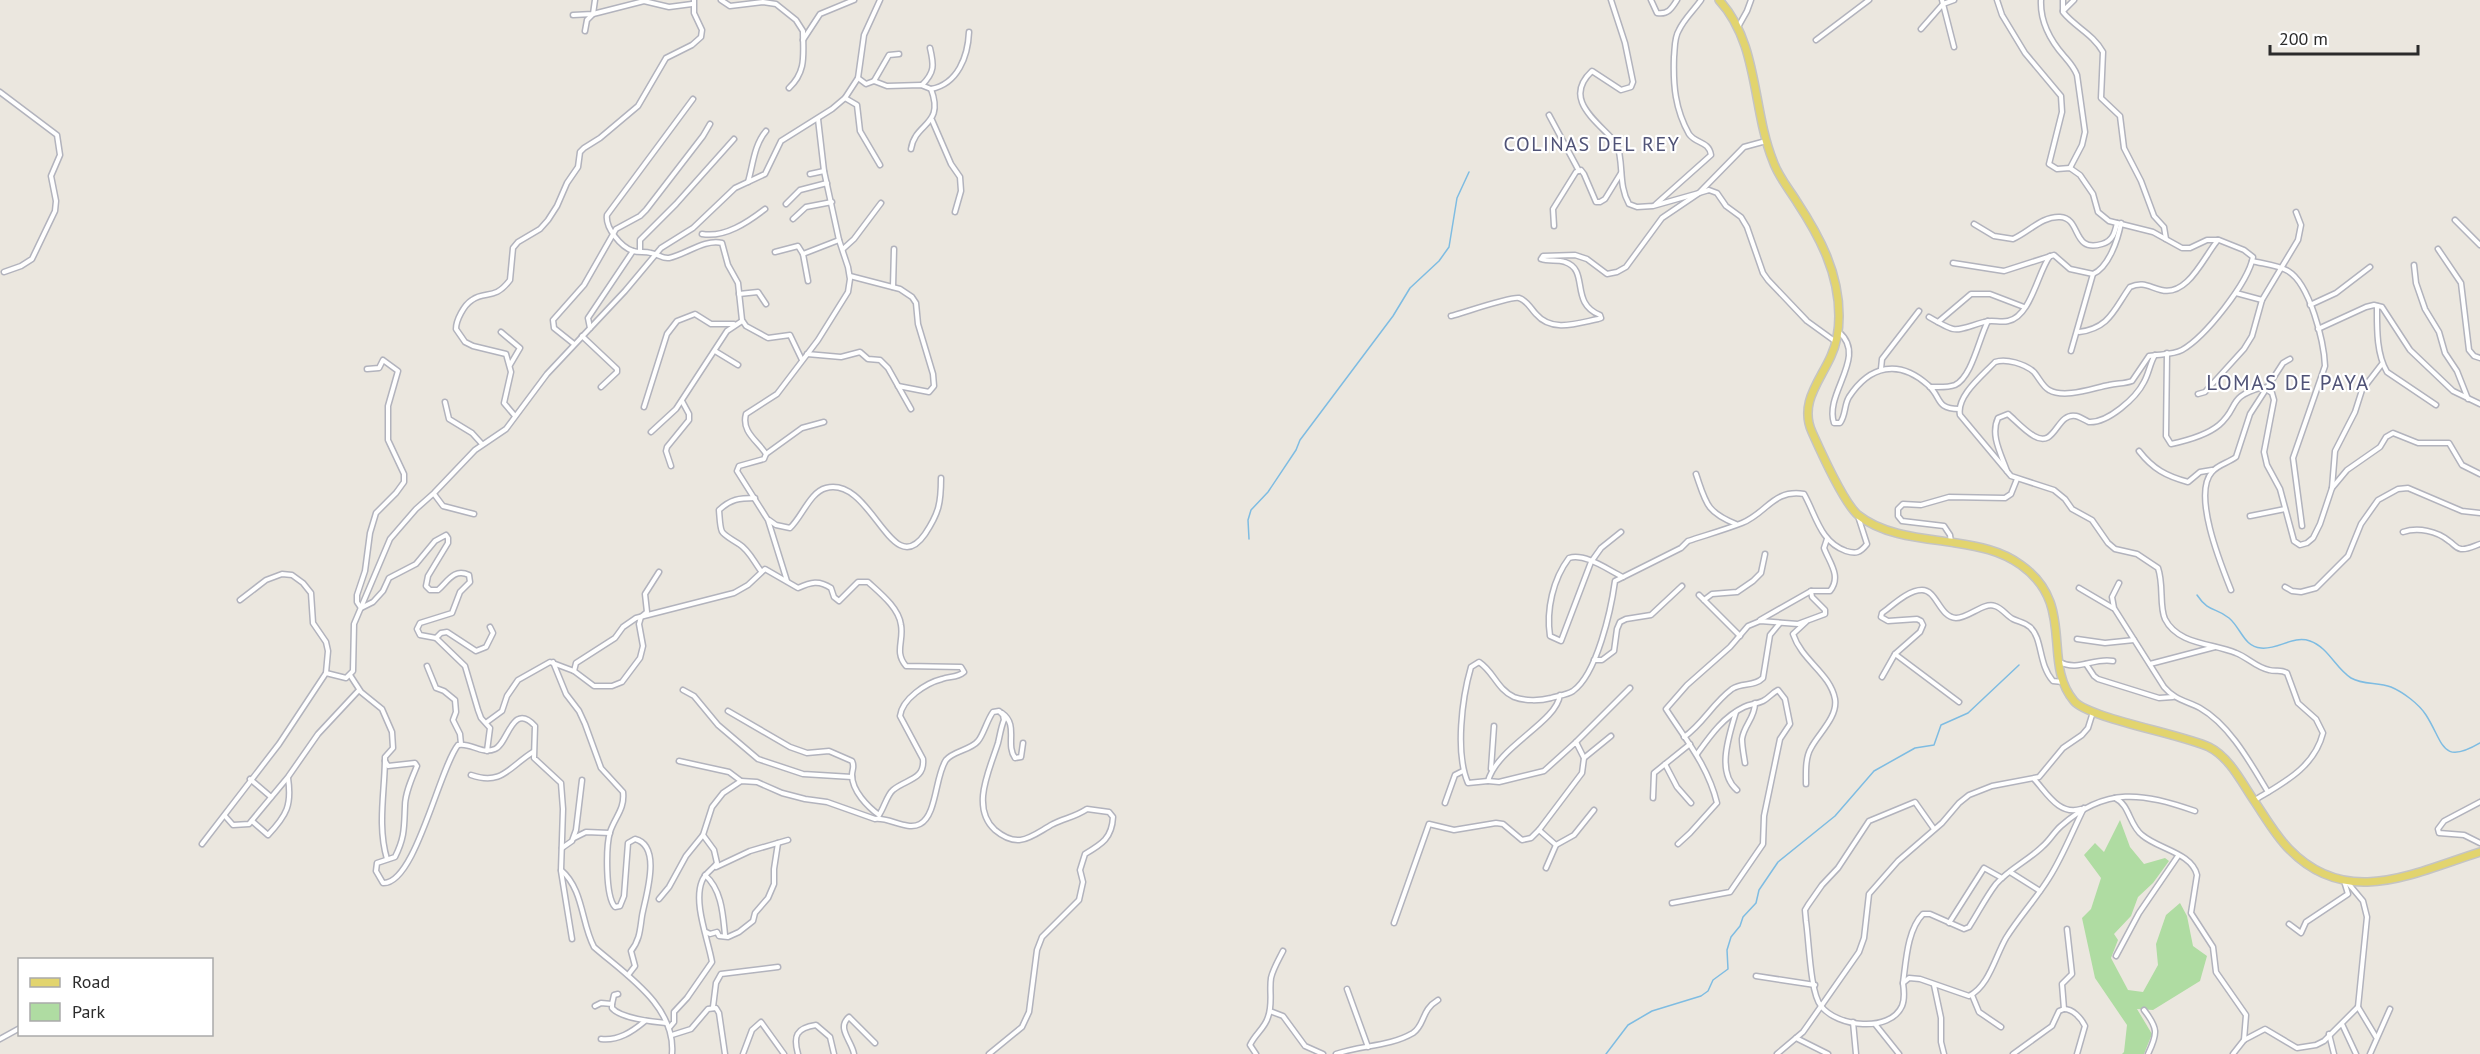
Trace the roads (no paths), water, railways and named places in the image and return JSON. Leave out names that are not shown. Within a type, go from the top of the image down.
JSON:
[{"type":"main road","points":[[1719,0],[1737,28],[1748,54],[1766,141],[1774,165],[1818,234],[1832,268],[1838,296],[1838,331],[1830,358],[1812,392],[1807,409],[1810,428],[1847,502],[1857,515],[1890,532],[1972,545],[2000,552],[2022,565],[2039,582],[2049,600],[2056,619],[2059,662],[2064,682],[2075,702],[2093,712],[2192,740],[2214,750],[2228,763],[2286,847],[2303,863],[2321,874],[2346,882],[2385,882],[2480,852]]},
{"type":"street","points":[[585,31],[587,20],[593,14],[595,0]]},
{"type":"street","points":[[721,0],[730,6],[763,2],[776,4],[801,25],[802,70],[797,80],[789,88]]},
{"type":"street","points":[[803,40],[820,14],[854,0]]},
{"type":"street","points":[[326,673],[346,678],[353,671],[354,624],[390,539],[416,509],[433,495],[482,444],[506,429],[547,374],[625,291],[661,248],[698,224],[729,192],[765,174],[782,141],[818,119],[845,98],[858,78],[864,35],[880,0]]},
{"type":"street","points":[[1611,0],[1625,43],[1632,75],[1631,87],[1627,90],[1616,88],[1592,71],[1579,91],[1582,107],[1617,144],[1624,195],[1629,204],[1637,207],[1653,206],[1709,190],[1717,193],[1726,206],[1741,217],[1747,227],[1763,273],[1768,280],[1807,321],[1836,342]]},
{"type":"street","points":[[1651,0],[1657,12],[1663,14],[1668,12],[1677,0]]},
{"type":"street","points":[[1653,206],[1711,155],[1710,148],[1692,138],[1688,131],[1673,87],[1675,39],[1701,0]]},
{"type":"street","points":[[1737,28],[1751,0]]},
{"type":"street","points":[[1816,40],[1869,0]]},
{"type":"street","points":[[1921,29],[1943,2],[1954,0]]},
{"type":"street","points":[[1997,0],[2002,15],[2025,54],[2061,96],[2062,112],[2049,164],[2057,169],[2070,168],[2080,175],[2093,194],[2098,212],[2109,221],[2153,232],[2182,248],[2190,248],[2206,240],[2219,240],[2244,250],[2253,257],[2251,269],[2236,292],[2200,336],[2180,351],[2149,356],[2132,381],[2081,392],[2054,392],[2047,390],[2032,371],[2022,365],[2000,360],[1995,362],[1962,400],[1959,408],[1960,415],[2008,474],[2054,490],[2065,499],[2072,510],[2092,520],[2115,549],[2137,554],[2158,568],[2163,587],[2163,615],[2166,622],[2187,639],[2235,652],[2268,670],[2284,670],[2287,673],[2298,703],[2316,719],[2323,733],[2314,754],[2294,777],[2254,801]]},
{"type":"street","points":[[2041,0],[2045,27],[2062,54],[2074,67],[2077,75],[2085,132],[2082,145],[2070,168]]},
{"type":"street","points":[[2063,0],[2062,12],[2069,20],[2085,30],[2103,52],[2101,98],[2120,116],[2124,148],[2141,181],[2154,216],[2164,227],[2166,238]]},
{"type":"street","points":[[2062,12],[2074,0]]},
{"type":"street","points":[[515,416],[504,403],[511,372],[506,354],[465,342],[456,329],[457,320],[471,300],[496,294],[510,280],[513,248],[518,242],[540,229],[548,220],[578,166],[580,152],[638,106],[666,58],[697,42],[702,30],[696,21],[693,2],[669,7],[644,1],[593,14],[573,15]]},
{"type":"street","points":[[1943,2],[1954,47]]},
{"type":"street","points":[[874,81],[887,87],[921,85],[932,89],[941,87],[962,68],[969,32]]},
{"type":"street","points":[[921,85],[932,76],[934,70],[930,48]]},
{"type":"street","points":[[858,78],[866,84],[874,81],[889,55],[899,54]]},
{"type":"street","points":[[911,149],[915,137],[932,120],[936,107],[932,89]]},
{"type":"street","points":[[0,92],[57,135],[60,155],[51,176],[56,201],[55,211],[32,259],[21,266],[3,272]]},
{"type":"street","points":[[845,98],[857,105],[860,131],[880,165]]},
{"type":"street","points":[[693,99],[607,215],[607,224],[613,233],[633,251],[667,258],[700,246],[722,243],[728,265],[738,283],[742,321],[746,326],[768,338],[790,334],[802,360]]},
{"type":"street","points":[[1549,115],[1579,171],[1584,174],[1596,202],[1605,198],[1621,172]]},
{"type":"street","points":[[766,454],[747,430],[746,414],[777,394],[848,292],[850,276],[839,240],[824,171],[818,119]]},
{"type":"street","points":[[932,120],[951,164],[960,177],[961,191],[955,212]]},
{"type":"street","points":[[574,344],[554,328],[553,320],[584,285],[613,233],[621,225],[646,210],[704,136],[710,124]]},
{"type":"street","points":[[747,182],[758,141],[766,131]]},
{"type":"street","points":[[640,251],[640,240],[734,140]]},
{"type":"street","points":[[1451,316],[1509,298],[1519,298],[1527,303],[1538,317],[1550,324],[1564,326],[1601,318],[1600,315],[1590,311],[1583,302],[1578,274],[1573,267],[1565,262],[1541,259],[1543,256],[1575,255],[1587,259],[1607,274],[1617,272],[1626,267],[1662,218],[1699,193],[1744,147],[1766,141]]},
{"type":"street","points":[[810,174],[824,171]]},
{"type":"street","points":[[1554,226],[1553,209],[1576,172],[1579,171]]},
{"type":"street","points":[[786,204],[800,190],[827,183]]},
{"type":"street","points":[[793,219],[806,207],[832,202]]},
{"type":"street","points":[[843,249],[854,239],[881,203]]},
{"type":"street","points":[[702,234],[712,235],[730,230],[765,209]]},
{"type":"street","points":[[2198,394],[2205,392],[2244,349],[2256,326],[2262,300],[2301,231],[2296,212]]},
{"type":"street","points":[[1974,224],[1994,236],[2013,239],[2044,220],[2062,217],[2070,221],[2081,242],[2087,246],[2096,246],[2106,243],[2114,236],[2119,223]]},
{"type":"street","points":[[2455,220],[2480,245]]},
{"type":"street","points":[[2071,351],[2079,332],[2077,327],[2093,274],[2103,266],[2118,238],[2119,223]]},
{"type":"street","points":[[803,254],[839,240]]},
{"type":"street","points":[[2079,332],[2112,317],[2130,287],[2141,283],[2161,290],[2173,290],[2184,285],[2219,240]]},
{"type":"street","points":[[775,252],[795,245],[803,254],[808,281]]},
{"type":"street","points":[[893,287],[894,249]]},
{"type":"street","points":[[2438,249],[2461,283],[2469,350],[2474,356],[2480,358]]},
{"type":"street","points":[[590,328],[588,318],[633,251]]},
{"type":"street","points":[[2054,255],[2070,269],[2093,274]]},
{"type":"street","points":[[1953,263],[2004,271],[2054,255]]},
{"type":"street","points":[[1929,317],[1951,330],[1958,331],[1988,320],[2008,321],[2016,318],[2034,292],[2047,260],[2054,255]]},
{"type":"street","points":[[2252,261],[2281,268],[2290,272],[2298,280],[2310,305],[2325,351],[2325,366],[2293,458],[2302,526]]},
{"type":"street","points":[[2414,265],[2416,283],[2425,309],[2439,332],[2445,353],[2457,371],[2468,400]]},
{"type":"street","points":[[2310,305],[2336,293],[2370,267]]},
{"type":"street","points":[[850,276],[893,287],[912,297],[916,303],[918,324],[934,386],[929,392],[898,386]]},
{"type":"street","points":[[739,294],[758,292],[766,304]]},
{"type":"street","points":[[2236,292],[2262,300]]},
{"type":"street","points":[[1938,322],[1971,294],[1990,294],[2024,307]]},
{"type":"street","points":[[2318,329],[2366,306],[2378,306],[2387,315],[2410,350],[2453,391],[2480,404]]},
{"type":"street","points":[[2378,306],[2377,327],[2382,364],[2387,372],[2436,405]]},
{"type":"street","points":[[1881,369],[1882,359],[1919,310]]},
{"type":"street","points":[[644,407],[667,334],[677,321],[695,314],[711,324],[734,324],[742,321]]},
{"type":"street","points":[[1838,331],[1845,337],[1849,351],[1846,369],[1832,409],[1834,423],[1840,423],[1844,417],[1848,398],[1873,373],[1881,369],[1898,369],[1930,387],[1956,385],[1970,369],[1978,340],[1988,320]]},
{"type":"street","points":[[651,432],[668,418],[734,324]]},
{"type":"street","points":[[501,332],[520,348],[510,366]]},
{"type":"street","points":[[582,336],[617,369],[617,372],[601,387]]},
{"type":"street","points":[[715,351],[738,365]]},
{"type":"street","points":[[807,354],[841,357],[860,352],[868,359],[884,362],[911,409]]},
{"type":"street","points":[[2167,353],[2166,436],[2171,444],[2220,424],[2238,397],[2246,392],[2263,387],[2272,393],[2274,400],[2265,452],[2267,465],[2280,489],[2294,541],[2300,545],[2313,538],[2320,524],[2332,488],[2335,451],[2343,438],[2362,390],[2382,364]]},
{"type":"street","points":[[2008,474],[1995,436],[1995,425],[1998,418],[2008,414],[2034,437],[2043,439],[2050,438],[2071,416],[2089,422],[2105,419],[2132,399],[2144,382],[2156,354]]},
{"type":"street","points":[[2139,451],[2150,466],[2188,482],[2200,472],[2213,470],[2236,457],[2250,414],[2283,363],[2290,359]]},
{"type":"street","points":[[361,608],[357,603],[357,596],[365,571],[370,533],[376,513],[396,494],[404,482],[404,474],[388,440],[388,406],[398,371],[383,360],[379,368],[367,369]]},
{"type":"street","points":[[1930,387],[1940,404],[1950,409],[1959,408]]},
{"type":"street","points":[[671,466],[666,451],[667,447],[689,420],[689,414],[681,400]]},
{"type":"street","points":[[445,402],[449,419],[472,433],[482,444]]},
{"type":"street","points":[[787,582],[768,520],[737,471],[743,464],[764,459],[766,454],[802,428],[824,422]]},
{"type":"street","points":[[2332,488],[2347,470],[2380,447],[2386,437],[2393,433],[2418,442],[2449,444],[2462,465],[2480,474]]},
{"type":"street","points":[[2213,470],[2205,482],[2205,504],[2223,570],[2231,590]]},
{"type":"street","points":[[1696,474],[1709,508],[1718,517],[1737,525]]},
{"type":"street","points":[[768,520],[776,525],[790,528],[817,492],[826,488],[841,487],[869,508],[892,542],[901,547],[912,545],[921,539],[937,516],[941,499],[940,478]]},
{"type":"street","points":[[1951,542],[1950,535],[1944,526],[1902,521],[1898,516],[1898,508],[1903,504],[1921,505],[1949,497],[2005,498],[2011,494],[2018,478]]},
{"type":"street","points":[[2284,587],[2301,592],[2316,588],[2348,556],[2361,524],[2378,500],[2397,489],[2408,488],[2462,511],[2480,513]]},
{"type":"street","points":[[1630,688],[1544,771],[1499,782],[1468,783],[1463,771],[1461,729],[1471,667],[1479,662],[1489,669],[1500,688],[1516,698],[1541,700],[1572,692],[1588,675],[1594,660],[1611,607],[1615,581],[1681,548],[1688,541],[1737,525],[1756,516],[1782,495],[1793,492],[1804,494],[1827,540],[1854,554],[1862,551],[1867,544],[1857,515]]},
{"type":"street","points":[[433,495],[443,506],[474,514]]},
{"type":"street","points":[[755,498],[739,498],[729,501],[719,510],[720,529],[727,539],[739,544],[748,552],[761,571]]},
{"type":"street","points":[[2250,516],[2285,509]]},
{"type":"street","points":[[2403,531],[2418,529],[2437,534],[2463,550],[2480,544]]},
{"type":"street","points":[[1621,532],[1601,548],[1591,562],[1561,641],[1553,640],[1548,624],[1550,604],[1560,571],[1569,558],[1574,557],[1591,562],[1623,577]]},
{"type":"street","points":[[361,608],[374,602],[383,591],[389,578],[416,564],[440,536],[446,535],[448,543],[428,576],[426,586],[430,590],[438,591],[452,575],[459,572],[469,575],[471,579],[460,592],[452,613],[420,623],[417,629],[420,634],[436,638],[465,666],[481,718],[490,728],[487,751]]},
{"type":"street","points":[[1678,844],[1717,803],[1707,772],[1666,709],[1687,685],[1748,626],[1811,591],[1830,591],[1836,577],[1824,548],[1827,540]]},
{"type":"street","points":[[1704,600],[1712,594],[1737,592],[1754,581],[1761,573],[1765,554]]},
{"type":"street","points":[[640,617],[734,593],[748,585],[761,571],[770,570],[798,588],[813,582],[823,583],[831,588],[834,597],[839,601],[858,582],[868,582],[898,614],[902,626],[898,651],[906,666],[936,665],[964,669],[964,672],[958,676],[943,678],[931,683],[901,708],[900,716],[924,765],[922,771],[913,780],[892,791],[880,816],[875,819],[827,802],[782,793],[757,782],[741,781],[729,772],[679,761]]},
{"type":"street","points":[[574,671],[576,663],[615,638],[623,627],[646,612],[645,594],[659,572]]},
{"type":"street","points":[[202,844],[279,744],[326,673],[328,651],[326,642],[313,623],[312,593],[303,583],[292,575],[275,576],[255,587],[240,600]]},
{"type":"street","points":[[2118,583],[2112,597],[2114,608],[2164,687],[2174,697],[2200,708],[2235,741],[2268,792]]},
{"type":"street","points":[[1594,660],[1602,660],[1614,651],[1620,622],[1652,615],[1682,586]]},
{"type":"street","points":[[2079,588],[2114,608]]},
{"type":"street","points":[[1882,677],[1895,654],[1920,632],[1923,625],[1917,619],[1888,621],[1881,617],[1882,613],[1913,592],[1924,590],[1930,593],[1948,615],[1956,618],[1990,605],[1996,606],[2012,619],[2023,622],[2035,634],[2046,673],[2053,681],[2064,682]]},
{"type":"street","points":[[1760,621],[1780,624],[1807,621],[1825,614],[1825,610],[1812,597],[1811,591]]},
{"type":"street","points":[[1700,595],[1740,636]]},
{"type":"street","points":[[487,722],[502,711],[512,686],[518,680],[534,669],[553,662],[574,671],[594,686],[612,686],[622,682],[640,658],[644,646],[639,628],[640,617]]},
{"type":"street","points":[[1806,784],[1810,748],[1833,712],[1836,702],[1827,680],[1798,648],[1793,634],[1807,621]]},
{"type":"street","points":[[1684,736],[1696,729],[1709,709],[1732,690],[1756,684],[1763,678],[1770,635],[1780,624]]},
{"type":"street","points":[[436,638],[441,633],[447,632],[476,651],[486,647],[493,633],[490,627]]},
{"type":"street","points":[[2077,639],[2105,643],[2134,640]]},
{"type":"street","points":[[2150,664],[2215,647]]},
{"type":"street","points":[[1895,654],[1959,702]]},
{"type":"street","points":[[2059,662],[2076,666],[2095,660],[2113,661]]},
{"type":"street","points":[[553,662],[566,694],[579,711],[585,724],[601,768],[623,792],[624,801],[610,833],[607,862],[610,899],[615,907],[620,906],[624,896],[628,843],[635,840],[643,843],[649,860],[651,874],[649,890],[642,914],[639,937],[632,951],[635,966],[628,975]]},
{"type":"street","points":[[2086,664],[2098,679],[2159,698],[2174,697]]},
{"type":"street","points":[[427,666],[436,688],[456,700],[453,720],[460,734],[461,744]]},
{"type":"street","points":[[351,675],[359,690],[382,710],[392,732],[393,748],[384,757],[381,825],[382,843],[387,859]]},
{"type":"street","points":[[225,816],[232,825],[249,824],[288,777],[318,735],[359,690]]},
{"type":"street","points":[[683,690],[694,696],[718,725],[758,759],[803,774],[852,777]]},
{"type":"street","points":[[1672,903],[1730,892],[1763,844],[1764,816],[1773,770],[1780,739],[1790,724],[1785,699],[1779,690],[1771,693],[1762,702],[1736,711],[1714,730],[1697,754]]},
{"type":"street","points":[[1491,770],[1500,758],[1559,703],[1560,695]]},
{"type":"street","points":[[1745,763],[1742,740],[1754,716],[1755,703]]},
{"type":"street","points":[[728,711],[790,747],[807,753],[829,751],[852,761],[854,766],[852,777],[866,805],[880,816],[913,826],[925,820],[930,814],[936,784],[946,760],[979,741],[986,722],[993,712],[999,711],[1005,714],[1011,722],[1011,752],[1015,758],[1021,757],[1023,743]]},
{"type":"street","points":[[989,1054],[1022,1027],[1029,1012],[1037,950],[1042,937],[1079,900],[1083,882],[1080,870],[1085,854],[1106,841],[1113,827],[1113,817],[1108,812],[1087,808],[1075,817],[1056,823],[1032,837],[1019,840],[1011,841],[992,827],[985,816],[985,784],[1004,720],[999,711]]},
{"type":"street","points":[[1736,711],[1729,735],[1725,767],[1729,783],[1737,790]]},
{"type":"street","points":[[1777,1054],[1803,1032],[1842,979],[1864,938],[1869,894],[1898,861],[1969,795],[1992,786],[2034,779],[2046,771],[2063,748],[2082,735],[2091,723],[2093,712]]},
{"type":"street","points":[[461,744],[487,751],[500,746],[513,723],[528,719],[535,726],[534,758],[561,783],[563,809],[561,870],[572,939]]},
{"type":"street","points":[[1488,781],[1494,726]]},
{"type":"street","points":[[1584,758],[1611,736]]},
{"type":"street","points":[[1394,922],[1429,824],[1454,830],[1496,823],[1503,824],[1522,840],[1531,838],[1582,773],[1584,758],[1576,742]]},
{"type":"street","points":[[385,761],[388,766],[415,763],[417,766],[405,805],[405,831],[394,857],[377,863],[376,871],[383,883],[389,883],[394,881],[407,867],[439,791],[447,764],[453,751],[461,744]]},
{"type":"street","points":[[1653,798],[1654,773],[1690,744]]},
{"type":"street","points":[[471,774],[486,780],[503,776],[533,753]]},
{"type":"street","points":[[1665,764],[1677,788],[1691,803]]},
{"type":"street","points":[[1445,803],[1455,775],[1463,771]]},
{"type":"street","points":[[252,821],[268,835],[284,818],[289,804],[288,777]]},
{"type":"street","points":[[250,779],[271,797]]},
{"type":"street","points":[[2034,779],[2065,811],[2084,808],[2101,800],[2134,796],[2157,798],[2195,811]]},
{"type":"street","points":[[572,841],[580,812],[582,780]]},
{"type":"street","points":[[659,899],[669,887],[686,856],[703,835],[712,807],[723,793],[741,781]]},
{"type":"street","points":[[2114,798],[2123,804],[2140,835],[2192,864],[2196,869],[2197,875],[2190,913],[2213,947],[2216,972],[2246,1015],[2244,1040]]},
{"type":"street","points":[[1934,829],[1915,802],[1869,821],[1838,868],[1822,885],[1805,910],[1815,986],[1820,1006],[1835,1017],[1853,1022],[1875,1023],[1886,1021],[1899,1011],[1903,1004],[1903,983],[1914,930],[1923,914],[1930,914],[1964,929],[1969,927],[1996,884],[2045,845],[2055,831],[2084,808]]},
{"type":"street","points":[[2480,802],[2444,821],[2438,829],[2439,833],[2464,835],[2480,843]]},
{"type":"street","points":[[1903,983],[1913,977],[1970,996],[1984,982],[2006,938],[2040,891],[2064,852],[2084,808]]},
{"type":"street","points":[[1546,868],[1556,845],[1574,835],[1594,810]]},
{"type":"street","points":[[1539,830],[1556,845]]},
{"type":"street","points":[[562,848],[581,833],[610,833]]},
{"type":"street","points":[[618,994],[614,995],[612,1004],[614,1011],[645,1021],[668,1025],[674,1022],[674,1012],[687,998],[712,962],[701,922],[700,904],[701,882],[705,875],[716,866],[716,855],[703,835]]},
{"type":"street","points":[[712,868],[750,851],[788,840]]},
{"type":"street","points":[[705,932],[710,934],[717,932],[719,936],[734,935],[753,921],[755,913],[768,898],[774,884],[778,843]]},
{"type":"street","points":[[2116,956],[2139,913],[2178,856]]},
{"type":"street","points":[[1949,923],[1984,868],[2002,878]]},
{"type":"street","points":[[561,870],[568,876],[580,903],[594,947],[628,975],[662,1011],[672,1035],[672,1054]]},
{"type":"street","points":[[2010,872],[2040,891]]},
{"type":"street","points":[[705,875],[720,900],[725,935]]},
{"type":"street","points":[[2289,924],[2301,933],[2306,922],[2348,894],[2346,882]]},
{"type":"street","points":[[2346,882],[2363,901],[2367,917],[2358,1007],[2377,1038]]},
{"type":"street","points":[[2064,1009],[2062,984],[2072,974],[2067,929]]},
{"type":"street","points":[[1256,1054],[1250,1045],[1251,1041],[1262,1030],[1270,1011],[1271,979],[1283,951]]},
{"type":"street","points":[[672,1035],[691,1029],[713,1007],[716,983],[721,975],[778,967]]},
{"type":"street","points":[[1756,976],[1815,986]]},
{"type":"street","points":[[1934,985],[1941,1018],[1941,1042],[1944,1054]]},
{"type":"street","points":[[1347,989],[1368,1047]]},
{"type":"street","points":[[1972,994],[1979,1012],[2001,1027]]},
{"type":"street","points":[[1336,1054],[1413,1033],[1427,1008],[1438,1000]]},
{"type":"street","points":[[595,1006],[601,1003],[612,1004]]},
{"type":"street","points":[[713,1007],[719,1013],[725,1054]]},
{"type":"street","points":[[2233,1054],[2244,1040],[2265,1029],[2297,1048],[2316,1045],[2342,1024],[2358,1007]]},
{"type":"street","points":[[2013,1054],[2052,1026],[2060,1011],[2064,1009],[2070,1010],[2081,1019],[2085,1026],[2077,1054]]},
{"type":"street","points":[[2370,1054],[2390,1010]]},
{"type":"street","points":[[1270,1011],[1283,1016],[1305,1046],[1323,1054]]},
{"type":"street","points":[[2144,1011],[2154,1023],[2156,1033],[2148,1054]]},
{"type":"street","points":[[854,1054],[843,1026],[844,1021],[849,1017],[875,1043]]},
{"type":"street","points":[[601,1039],[610,1040],[630,1033],[645,1021]]},
{"type":"street","points":[[743,1054],[752,1030],[760,1022],[784,1054]]},
{"type":"street","points":[[1853,1022],[1856,1054]]},
{"type":"street","points":[[1875,1023],[1899,1054]]},
{"type":"street","points":[[2342,1024],[2356,1054]]},
{"type":"street","points":[[798,1054],[796,1034],[799,1029],[813,1025],[820,1027],[830,1037],[834,1054]]},
{"type":"street","points":[[0,1039],[18,1029]]},
{"type":"street","points":[[2329,1034],[2334,1054]]},
{"type":"street","points":[[1796,1038],[1828,1054]]},
{"type":"street","points":[[2297,1048],[2297,1054]]},
{"type":"waterway","points":[[1249,539],[1248,520],[1251,510],[1268,492],[1296,450],[1300,440],[1393,316],[1410,288],[1439,261],[1449,247],[1457,198],[1469,172]]},
{"type":"waterway","points":[[2197,595],[2205,605],[2229,618],[2247,641],[2255,647],[2267,648],[2298,640],[2310,641],[2322,648],[2351,678],[2360,682],[2386,685],[2401,692],[2423,711],[2445,748],[2451,752],[2467,750],[2480,743]]},
{"type":"waterway","points":[[1606,1054],[1628,1025],[1652,1011],[1701,996],[1708,991],[1713,980],[1728,969],[1727,950],[1731,937],[1740,926],[1743,917],[1756,903],[1759,890],[1778,862],[1835,816],[1874,771],[1915,748],[1934,745],[1941,725],[1968,713],[2019,665]]},
{"type":"district","name":"COLINAS DEL REY","points":[[1592,144]]},
{"type":"district","name":"LOMAS DE PAYA","points":[[2288,382]]}]
